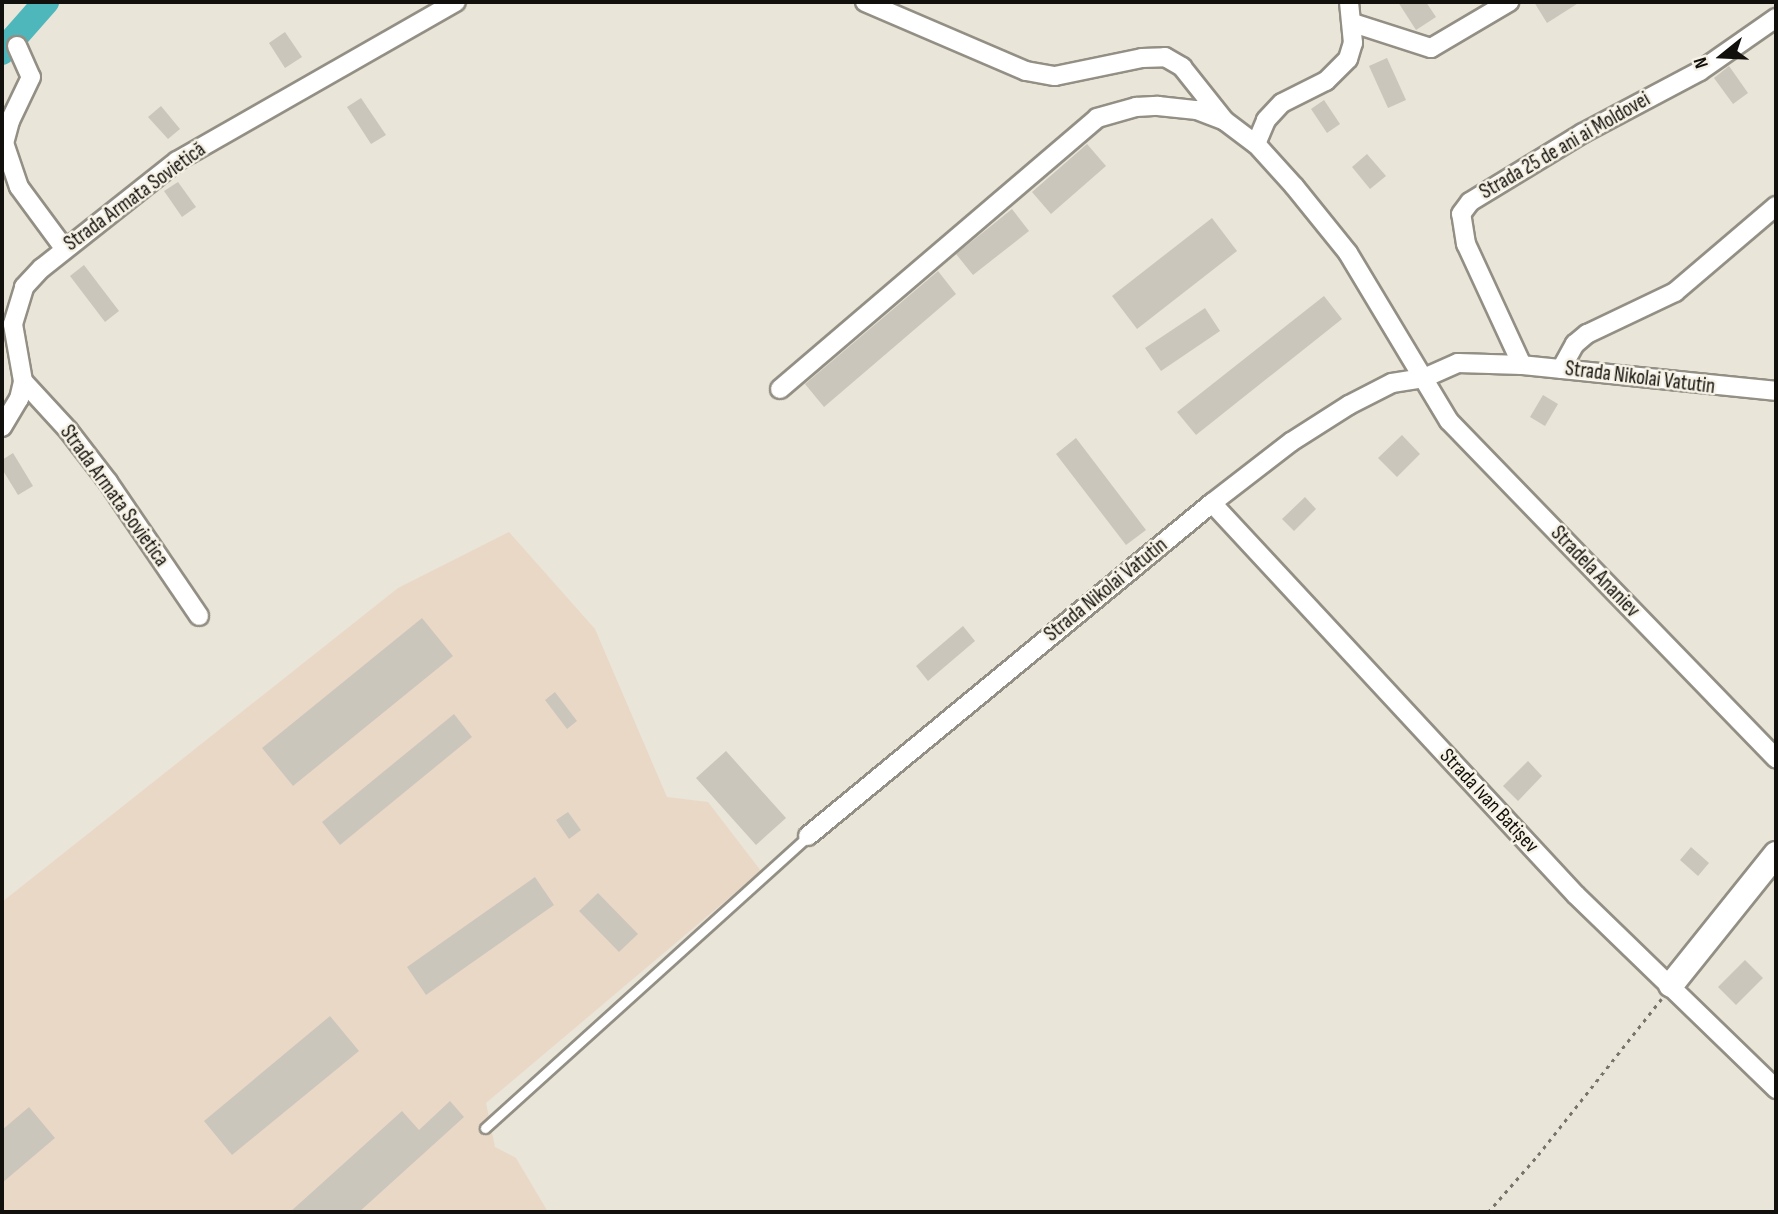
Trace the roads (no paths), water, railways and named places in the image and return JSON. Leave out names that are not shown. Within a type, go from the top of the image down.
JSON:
[{"type":"street","name":"Strada Armata Sovietică","points":[[23,381],[13,324],[24,287],[64,248],[177,161],[456,2]]},
{"type":"street","points":[[865,2],[1026,71],[1055,76],[1142,58],[1165,57],[1182,67],[1225,121],[1255,144],[1348,253],[1424,379]]},
{"type":"street","points":[[1255,144],[1266,120],[1282,103],[1340,70],[1348,59],[1353,43],[1349,2]]},
{"type":"street","points":[[1353,23],[1431,48],[1509,2]]},
{"type":"street","name":"Strada 25 de ani ai Moldovei","points":[[1522,365],[1466,244],[1461,214],[1470,202],[1583,133],[1700,71],[1776,18]]},
{"type":"street","points":[[17,46],[30,77],[10,121],[4,144],[19,187],[64,248]]},
{"type":"street","points":[[780,388],[1097,118],[1136,107],[1157,106],[1196,110],[1225,121]]},
{"type":"street","points":[[1561,369],[1574,344],[1587,334],[1675,292],[1776,206]]},
{"type":"street","name":"Strada Nikolai Vatutin","points":[[808,836],[1212,503],[1291,442],[1349,405],[1392,383],[1424,379],[1458,363],[1522,365],[1776,391]]},
{"type":"street","name":"Stradela Ananiev","points":[[1424,379],[1449,421],[1776,758]]},
{"type":"street","points":[[2,427],[19,399],[23,381]]},
{"type":"street","name":"Strada Armata Sovietica","points":[[23,381],[68,430],[108,482],[199,616]]},
{"type":"street","name":"Strada Ivan Batișev","points":[[1212,503],[1576,895],[1776,1090]]},
{"type":"street","points":[[1671,985],[1776,854]]},
{"type":"lane","points":[[485,1128],[808,836]]},
{"type":"waterway","points":[[2,52],[46,2]]}]
